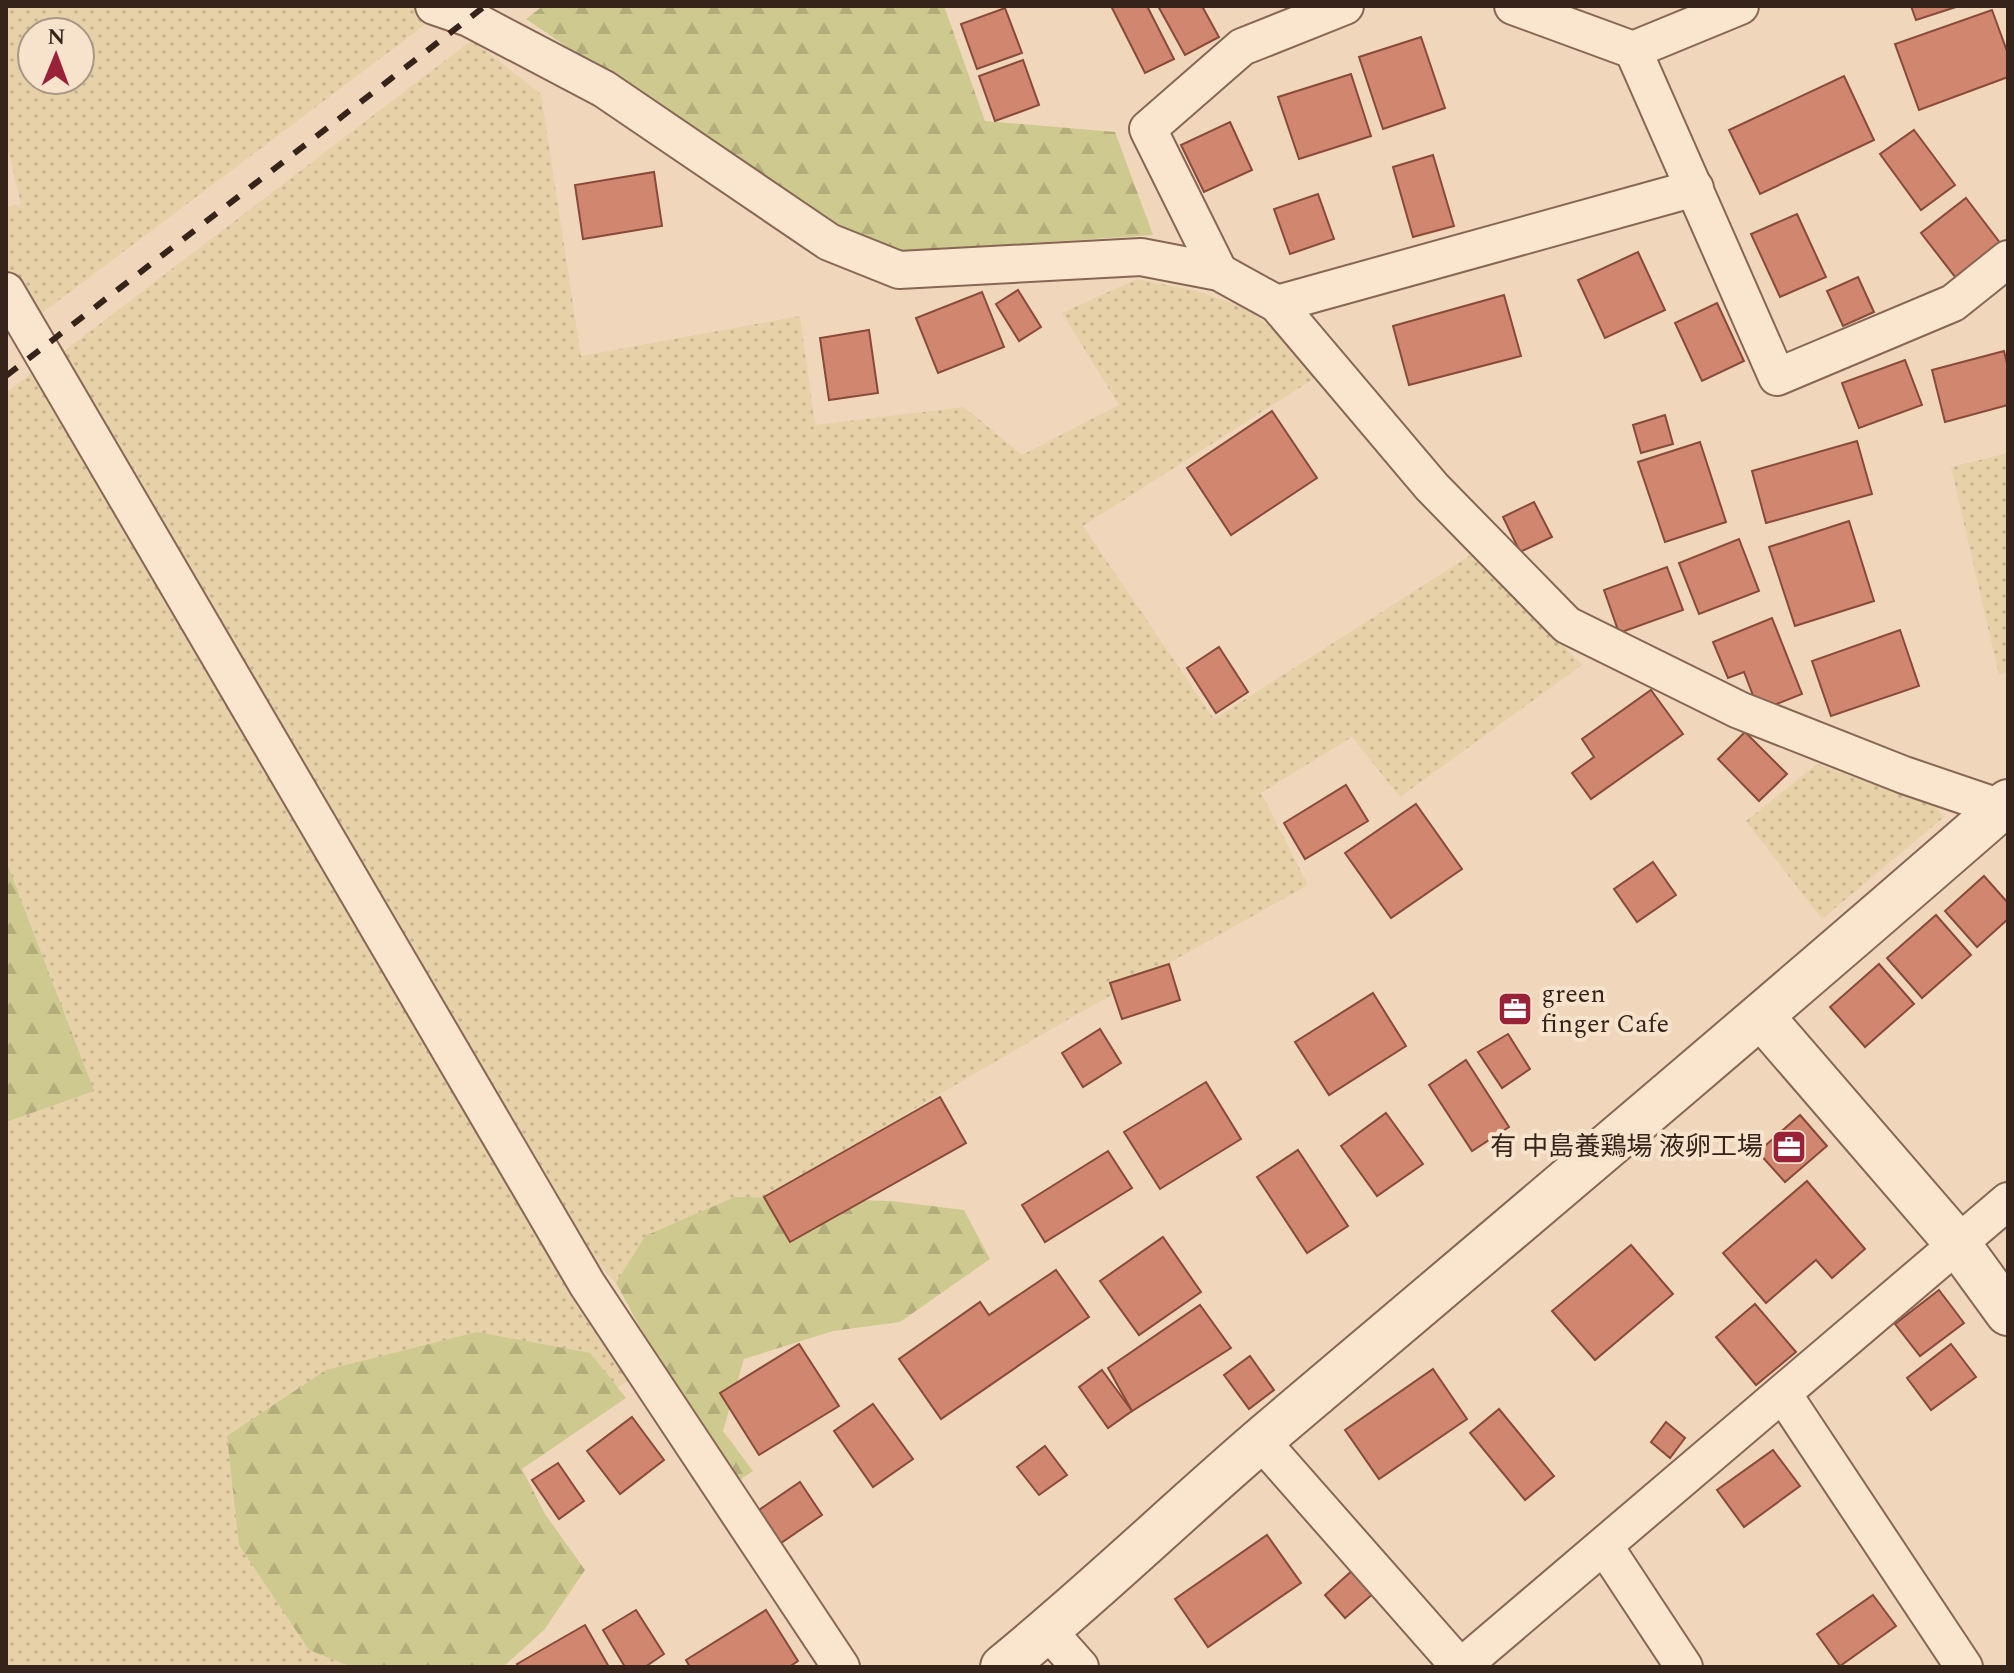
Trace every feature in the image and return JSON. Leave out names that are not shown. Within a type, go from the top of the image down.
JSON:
[{"type":"street","points":[[434,6],[469,18],[604,89],[829,242],[899,270],[1141,257],[1219,272],[1277,304],[1432,487],[1567,625],[1739,710],[1904,775],[2004,805]]},
{"type":"street","points":[[1219,272],[1148,129],[1242,47],[1345,6]]},
{"type":"street","points":[[1513,6],[1633,50],[1740,6]]},
{"type":"street","points":[[1633,50],[1777,377],[1953,303],[2008,259]]},
{"type":"street","points":[[1277,304],[1695,188]]},
{"type":"street","points":[[6,291],[587,1284],[841,1667]]},
{"type":"street","points":[[1003,1667],[1048,1631],[1261,1441],[2004,805]]},
{"type":"street","points":[[1761,1016],[1957,1243],[2008,1313]]},
{"type":"street","points":[[1261,1441],[1461,1667],[2008,1201]]},
{"type":"street","points":[[1783,1394],[1964,1667]]},
{"type":"street","points":[[1605,1547],[1684,1667]]},
{"type":"street","points":[[1048,1631],[1080,1667]]},
{"type":"shaded area","points":[[6,6],[450,6],[34,319],[6,271],[6,207],[21,204],[6,141]]},
{"type":"shaded area","points":[[472,40],[541,94],[581,356],[800,316],[815,425],[964,407],[1022,455],[1119,405],[1062,313],[1137,279],[1196,291],[1246,308],[1287,340],[1318,376],[1083,526],[1214,719],[1474,553],[1582,665],[1400,797],[1352,737],[1261,793],[1308,885],[1060,1024],[616,1283],[593,1259],[55,358]]},
{"type":"shaded area","points":[[33,372],[367,930],[628,1381],[387,1525],[430,1667],[6,1667],[6,393]]},
{"type":"shaded area","points":[[2008,453],[2008,672],[1999,675],[1951,467]]},
{"type":"shaded area","points":[[1817,764],[1934,805],[1944,817],[1822,919],[1746,821]]},
{"type":"green space","points":[[543,6],[944,6],[985,121],[1115,132],[1153,235],[902,252],[819,218],[526,19]]},
{"type":"green space","points":[[6,861],[94,1091],[6,1122]]},
{"type":"green space","points":[[735,1197],[891,1201],[964,1210],[990,1259],[900,1322],[833,1331],[744,1359],[723,1431],[753,1471],[734,1484],[671,1385],[616,1283],[645,1236]]},
{"type":"green space","points":[[477,1332],[590,1353],[626,1398],[522,1469],[545,1514],[585,1570],[544,1630],[503,1667],[352,1667],[309,1650],[239,1545],[227,1436],[326,1370]]},
{"type":"building","points":[[1111,6],[1147,6],[1174,59],[1145,73]]},
{"type":"building","points":[[1158,6],[1202,6],[1219,37],[1185,55]]},
{"type":"building","points":[[1911,6],[1959,6],[1916,20]]},
{"type":"building","points":[[1005,8],[1022,53],[977,69],[961,24]]},
{"type":"building","points":[[1992,10],[2008,54],[2008,77],[1919,110],[1895,44]]},
{"type":"building","points":[[1421,37],[1445,108],[1383,129],[1359,57]]},
{"type":"building","points":[[1023,60],[1039,105],[995,121],[979,76]]},
{"type":"building","points":[[1351,74],[1371,136],[1299,159],[1278,97]]},
{"type":"building","points":[[1844,76],[1874,140],[1760,194],[1729,130]]},
{"type":"building","points":[[1230,122],[1252,170],[1204,192],[1181,145]]},
{"type":"building","points":[[1914,130],[1955,185],[1921,210],[1880,154]]},
{"type":"building","points":[[1433,155],[1454,226],[1413,237],[1393,167]]},
{"type":"building","points":[[654,172],[662,226],[583,239],[575,185]]},
{"type":"building","points":[[1318,194],[1334,239],[1290,254],[1274,209]]},
{"type":"building","points":[[1966,198],[2004,248],[1959,282],[1921,233]]},
{"type":"building","points":[[1797,214],[1826,277],[1780,297],[1751,234]]},
{"type":"building","points":[[1638,252],[1665,310],[1605,338],[1578,280]]},
{"type":"building","points":[[1858,277],[1874,312],[1843,326],[1827,291]]},
{"type":"building","points":[[1018,290],[1041,327],[1019,341],[996,304]]},
{"type":"building","points":[[982,292],[1004,347],[938,373],[916,318]]},
{"type":"building","points":[[1504,295],[1521,356],[1409,385],[1393,326]]},
{"type":"building","points":[[1717,303],[1744,361],[1702,381],[1675,323]]},
{"type":"building","points":[[869,330],[878,393],[829,400],[820,338]]},
{"type":"building","points":[[2004,351],[2008,367],[2008,405],[1945,422],[1932,370]]},
{"type":"building","points":[[1905,360],[1922,405],[1859,428],[1842,383]]},
{"type":"building","points":[[1272,411],[1317,478],[1231,535],[1187,468]]},
{"type":"building","points":[[1665,415],[1673,444],[1641,453],[1633,425]]},
{"type":"building","points":[[1857,441],[1872,494],[1766,523],[1752,471]]},
{"type":"building","points":[[1700,442],[1726,522],[1665,542],[1638,462]]},
{"type":"building","points":[[1534,502],[1552,537],[1520,552],[1503,517]]},
{"type":"building","points":[[1849,521],[1874,601],[1795,626],[1769,547]]},
{"type":"building","points":[[1739,539],[1759,591],[1699,614],[1679,563]]},
{"type":"building","points":[[1667,567],[1683,610],[1619,633],[1604,590]]},
{"type":"building","points":[[1772,618],[1802,694],[1759,711],[1744,672],[1728,678],[1713,642]]},
{"type":"building","points":[[1900,630],[1919,686],[1831,716],[1812,661]]},
{"type":"building","points":[[1219,647],[1248,692],[1216,713],[1187,668]]},
{"type":"building","points":[[1651,690],[1683,734],[1591,799],[1572,773],[1594,757],[1582,739]]},
{"type":"building","points":[[1745,732],[1787,774],[1759,801],[1718,759]]},
{"type":"building","points":[[1346,785],[1368,821],[1305,859],[1284,823]]},
{"type":"building","points":[[1416,804],[1462,869],[1391,918],[1345,853]]},
{"type":"building","points":[[1653,862],[1676,895],[1637,922],[1614,889]]},
{"type":"building","points":[[1984,876],[2008,903],[2008,919],[1977,947],[1945,911]]},
{"type":"building","points":[[1936,915],[1971,955],[1922,998],[1887,958]]},
{"type":"building","points":[[1169,964],[1180,1000],[1122,1019],[1110,983]]},
{"type":"building","points":[[1879,964],[1914,1004],[1865,1047],[1830,1007]]},
{"type":"building","points":[[1373,993],[1406,1046],[1329,1095],[1295,1042]]},
{"type":"building","points":[[1100,1029],[1121,1063],[1083,1087],[1062,1053]]},
{"type":"building","points":[[1508,1034],[1530,1069],[1502,1088],[1478,1052]]},
{"type":"building","points":[[1466,1060],[1509,1127],[1472,1151],[1429,1085]]},
{"type":"building","points":[[1206,1082],[1241,1139],[1160,1189],[1124,1132]]},
{"type":"building","points":[[940,1097],[966,1143],[790,1242],[764,1197]]},
{"type":"building","points":[[1386,1113],[1423,1164],[1377,1196],[1341,1146]]},
{"type":"building","points":[[1800,1115],[1827,1146],[1785,1182],[1758,1152]]},
{"type":"building","points":[[1298,1150],[1348,1226],[1307,1253],[1257,1177]]},
{"type":"building","points":[[1108,1151],[1132,1188],[1045,1242],[1022,1205]]},
{"type":"building","points":[[1807,1181],[1865,1249],[1832,1278],[1816,1260],[1766,1303],[1723,1253]]},
{"type":"building","points":[[1163,1237],[1201,1292],[1139,1335],[1100,1281]]},
{"type":"building","points":[[1631,1245],[1673,1294],[1595,1360],[1552,1311]]},
{"type":"building","points":[[1056,1270],[1089,1317],[941,1419],[899,1359],[980,1302],[989,1315]]},
{"type":"building","points":[[1939,1290],[1964,1323],[1920,1356],[1895,1324]]},
{"type":"building","points":[[1755,1304],[1796,1352],[1756,1385],[1716,1337]]},
{"type":"building","points":[[1200,1305],[1231,1348],[1132,1411],[1108,1368]]},
{"type":"building","points":[[799,1344],[839,1406],[759,1455],[720,1393]]},
{"type":"building","points":[[1951,1344],[1976,1377],[1931,1410],[1907,1378]]},
{"type":"building","points":[[1250,1356],[1274,1390],[1249,1409],[1224,1375]]},
{"type":"building","points":[[1433,1369],[1467,1419],[1379,1479],[1345,1430]]},
{"type":"building","points":[[1102,1370],[1132,1411],[1108,1428],[1079,1387]]},
{"type":"building","points":[[873,1404],[913,1459],[873,1487],[834,1431]]},
{"type":"building","points":[[1499,1409],[1554,1476],[1525,1500],[1470,1433]]},
{"type":"building","points":[[632,1417],[664,1460],[620,1494],[587,1451]]},
{"type":"building","points":[[1666,1422],[1685,1438],[1670,1458],[1651,1442]]},
{"type":"building","points":[[1045,1446],[1067,1475],[1039,1495],[1017,1467]]},
{"type":"building","points":[[1773,1450],[1800,1486],[1744,1527],[1717,1490]]},
{"type":"building","points":[[558,1463],[584,1501],[559,1519],[532,1480]]},
{"type":"building","points":[[800,1482],[822,1515],[778,1545],[756,1512]]},
{"type":"building","points":[[1267,1535],[1301,1583],[1208,1647],[1175,1599]]},
{"type":"building","points":[[1354,1569],[1375,1592],[1345,1618],[1325,1595]]},
{"type":"building","points":[[1873,1595],[1896,1626],[1840,1666],[1817,1634]]},
{"type":"building","points":[[636,1610],[664,1654],[645,1667],[625,1667],[603,1630]]},
{"type":"building","points":[[766,1610],[798,1661],[789,1667],[690,1667],[686,1660]]},
{"type":"building","points":[[585,1625],[609,1667],[519,1667],[517,1664]]},
{"type":"railway","points":[[6,376],[485,6]]},
{"type":"place","name":"green finger Cafe","points":[[1515,1009]]},
{"type":"place","name":"有 中島養鶏場 液卵工場","points":[[1789,1147]]}]
